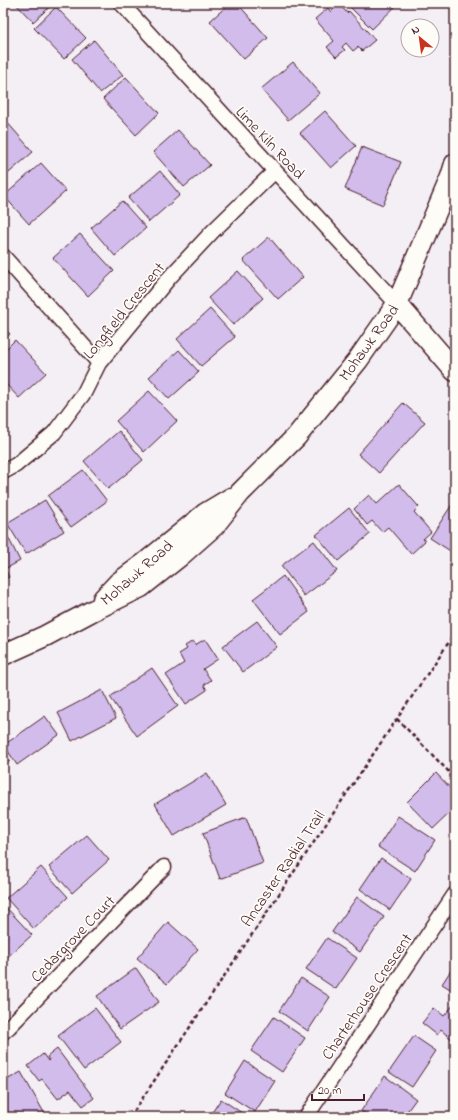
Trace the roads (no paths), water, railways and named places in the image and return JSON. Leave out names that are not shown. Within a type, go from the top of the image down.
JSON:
[{"type":"main road","name":"Mohawk Road","points":[[3,655],[45,636],[141,587],[214,526],[240,493],[296,437],[358,360],[397,304],[451,177],[455,164]]},
{"type":"main road","points":[[397,304],[455,371]]},
{"type":"street","name":"Lime Kiln Road","points":[[121,3],[397,304]]},
{"type":"street","name":"Longfield Crescent","points":[[3,472],[16,465],[54,433],[84,393],[99,362],[169,278],[213,231],[275,171]]},
{"type":"street","points":[[3,256],[99,362]]},
{"type":"street","name":"Cedargrove Court","points":[[3,1032],[164,867]]},
{"type":"street","name":"Charterhouse Crescent","points":[[306,1117],[455,894]]}]
